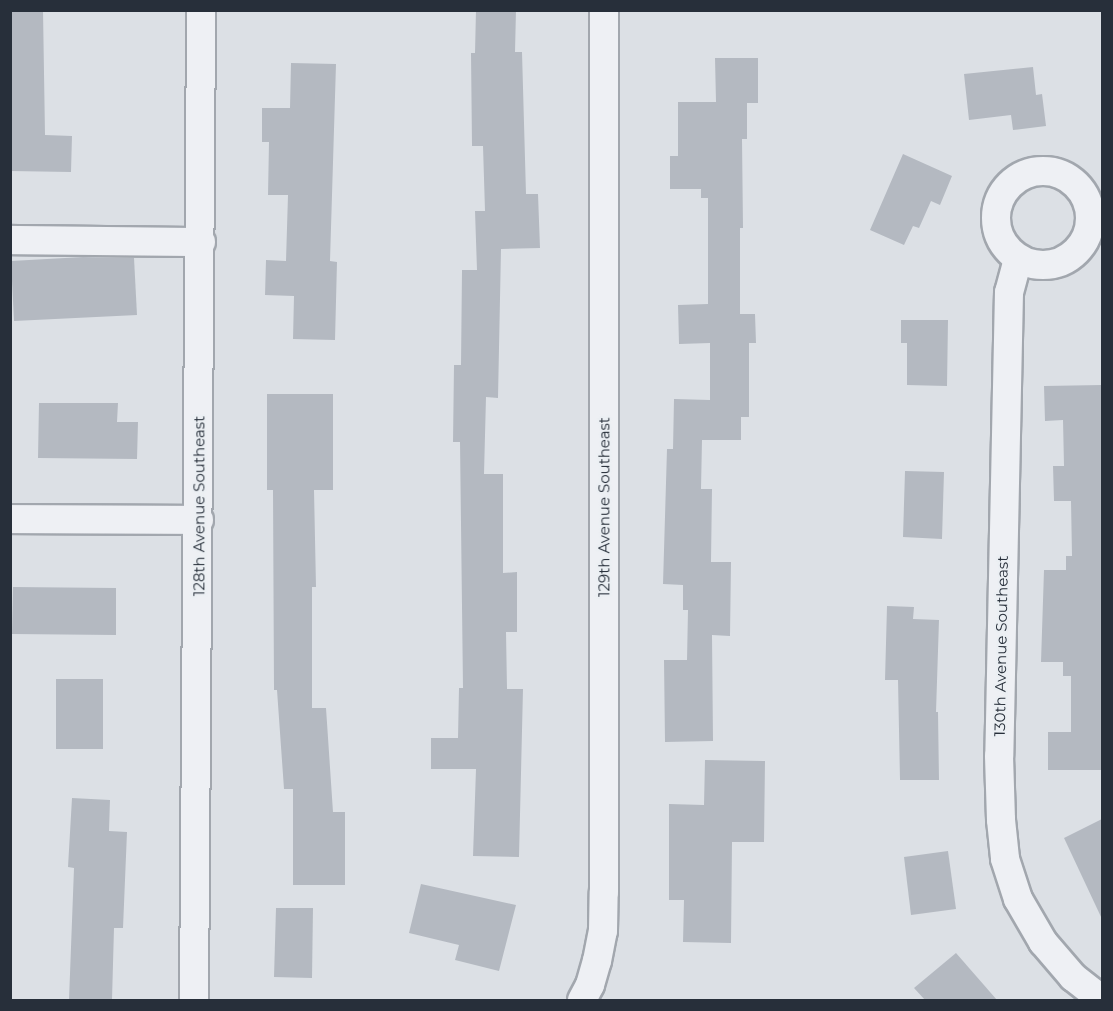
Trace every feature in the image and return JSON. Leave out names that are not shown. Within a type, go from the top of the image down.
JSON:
[{"type":"street","name":"128th Avenue Southeast","points":[[194,1000],[201,10]]},
{"type":"street","name":"129th Avenue Southeast","points":[[582,1000],[590,985],[597,962],[603,931],[604,892],[604,10]]},
{"type":"street","points":[[10,240],[201,242]]},
{"type":"street","name":"130th Avenue Southeast","points":[[1018,259],[1009,292],[999,744],[1000,820],[1005,859],[1018,898],[1043,942],[1073,976],[1102,1000]]},
{"type":"street","points":[[10,519],[199,520]]},
{"type":"building","points":[[10,10],[43,10],[45,135],[72,136],[71,172],[10,171]]},
{"type":"building","points":[[476,10],[516,10],[515,52],[522,52],[526,194],[538,194],[540,248],[501,249],[498,398],[486,397],[484,474],[503,474],[503,573],[517,572],[517,632],[506,632],[507,689],[523,689],[519,857],[473,856],[476,769],[431,769],[431,738],[458,738],[459,688],[463,688],[460,442],[453,442],[454,365],[461,365],[462,270],[477,270],[475,211],[485,211],[483,146],[472,146],[471,53],[475,53]]},
{"type":"building","points":[[715,58],[758,58],[758,103],[747,103],[747,139],[742,139],[743,228],[740,228],[740,314],[755,314],[756,343],[749,343],[749,417],[741,417],[741,440],[702,440],[701,489],[712,489],[711,562],[731,562],[730,636],[712,635],[713,741],[665,742],[664,660],[687,660],[688,610],[683,610],[683,585],[663,584],[667,449],[673,449],[674,399],[710,400],[710,343],[679,344],[678,305],[708,304],[708,198],[701,198],[701,189],[670,189],[670,156],[678,156],[678,102],[716,102]]},
{"type":"building","points":[[291,63],[336,64],[330,261],[337,262],[335,340],[293,339],[294,296],[265,295],[266,260],[286,261],[288,195],[268,195],[269,142],[262,142],[262,108],[290,108]]},
{"type":"building","points":[[1033,67],[1036,95],[1042,94],[1046,126],[1013,130],[1011,115],[969,120],[964,74]]},
{"type":"building","points":[[903,154],[952,176],[940,205],[931,201],[919,228],[913,226],[904,245],[870,230]]},
{"type":"building","points":[[83,257],[134,258],[137,315],[14,321],[11,261]]},
{"type":"building","points":[[901,320],[948,320],[947,386],[907,385],[907,343],[901,343]]},
{"type":"building","points":[[1102,385],[1102,770],[1048,770],[1048,732],[1071,732],[1071,676],[1063,676],[1063,662],[1041,662],[1044,570],[1066,570],[1066,556],[1072,556],[1071,501],[1054,501],[1053,466],[1064,466],[1063,420],[1045,421],[1044,386]]},
{"type":"building","points":[[267,394],[333,394],[333,490],[314,490],[316,587],[312,587],[312,708],[326,708],[333,812],[345,812],[345,885],[293,885],[293,789],[284,789],[277,690],[274,690],[273,490],[267,490]]},
{"type":"building","points":[[39,403],[118,403],[117,422],[138,422],[137,459],[38,458]]},
{"type":"building","points":[[905,471],[944,472],[942,539],[903,537]]},
{"type":"building","points":[[13,587],[116,588],[116,635],[12,634]]},
{"type":"building","points":[[887,606],[914,607],[913,619],[939,620],[936,712],[938,712],[939,780],[900,780],[898,680],[885,680]]},
{"type":"building","points":[[56,679],[103,679],[103,749],[56,749]]},
{"type":"building","points":[[705,760],[765,761],[764,842],[732,842],[731,943],[683,942],[684,900],[669,900],[669,804],[704,805]]},
{"type":"building","points":[[72,798],[110,800],[109,831],[127,832],[123,928],[114,928],[112,1000],[69,1000],[74,868],[68,867]]},
{"type":"building","points":[[1102,819],[1102,919],[1064,838]]},
{"type":"building","points":[[948,851],[956,909],[911,915],[904,857]]},
{"type":"building","points":[[421,884],[516,905],[499,971],[455,960],[459,945],[409,933]]},
{"type":"building","points":[[276,908],[313,908],[312,978],[274,977]]},
{"type":"building","points":[[956,953],[997,1000],[925,1000],[914,988]]}]
